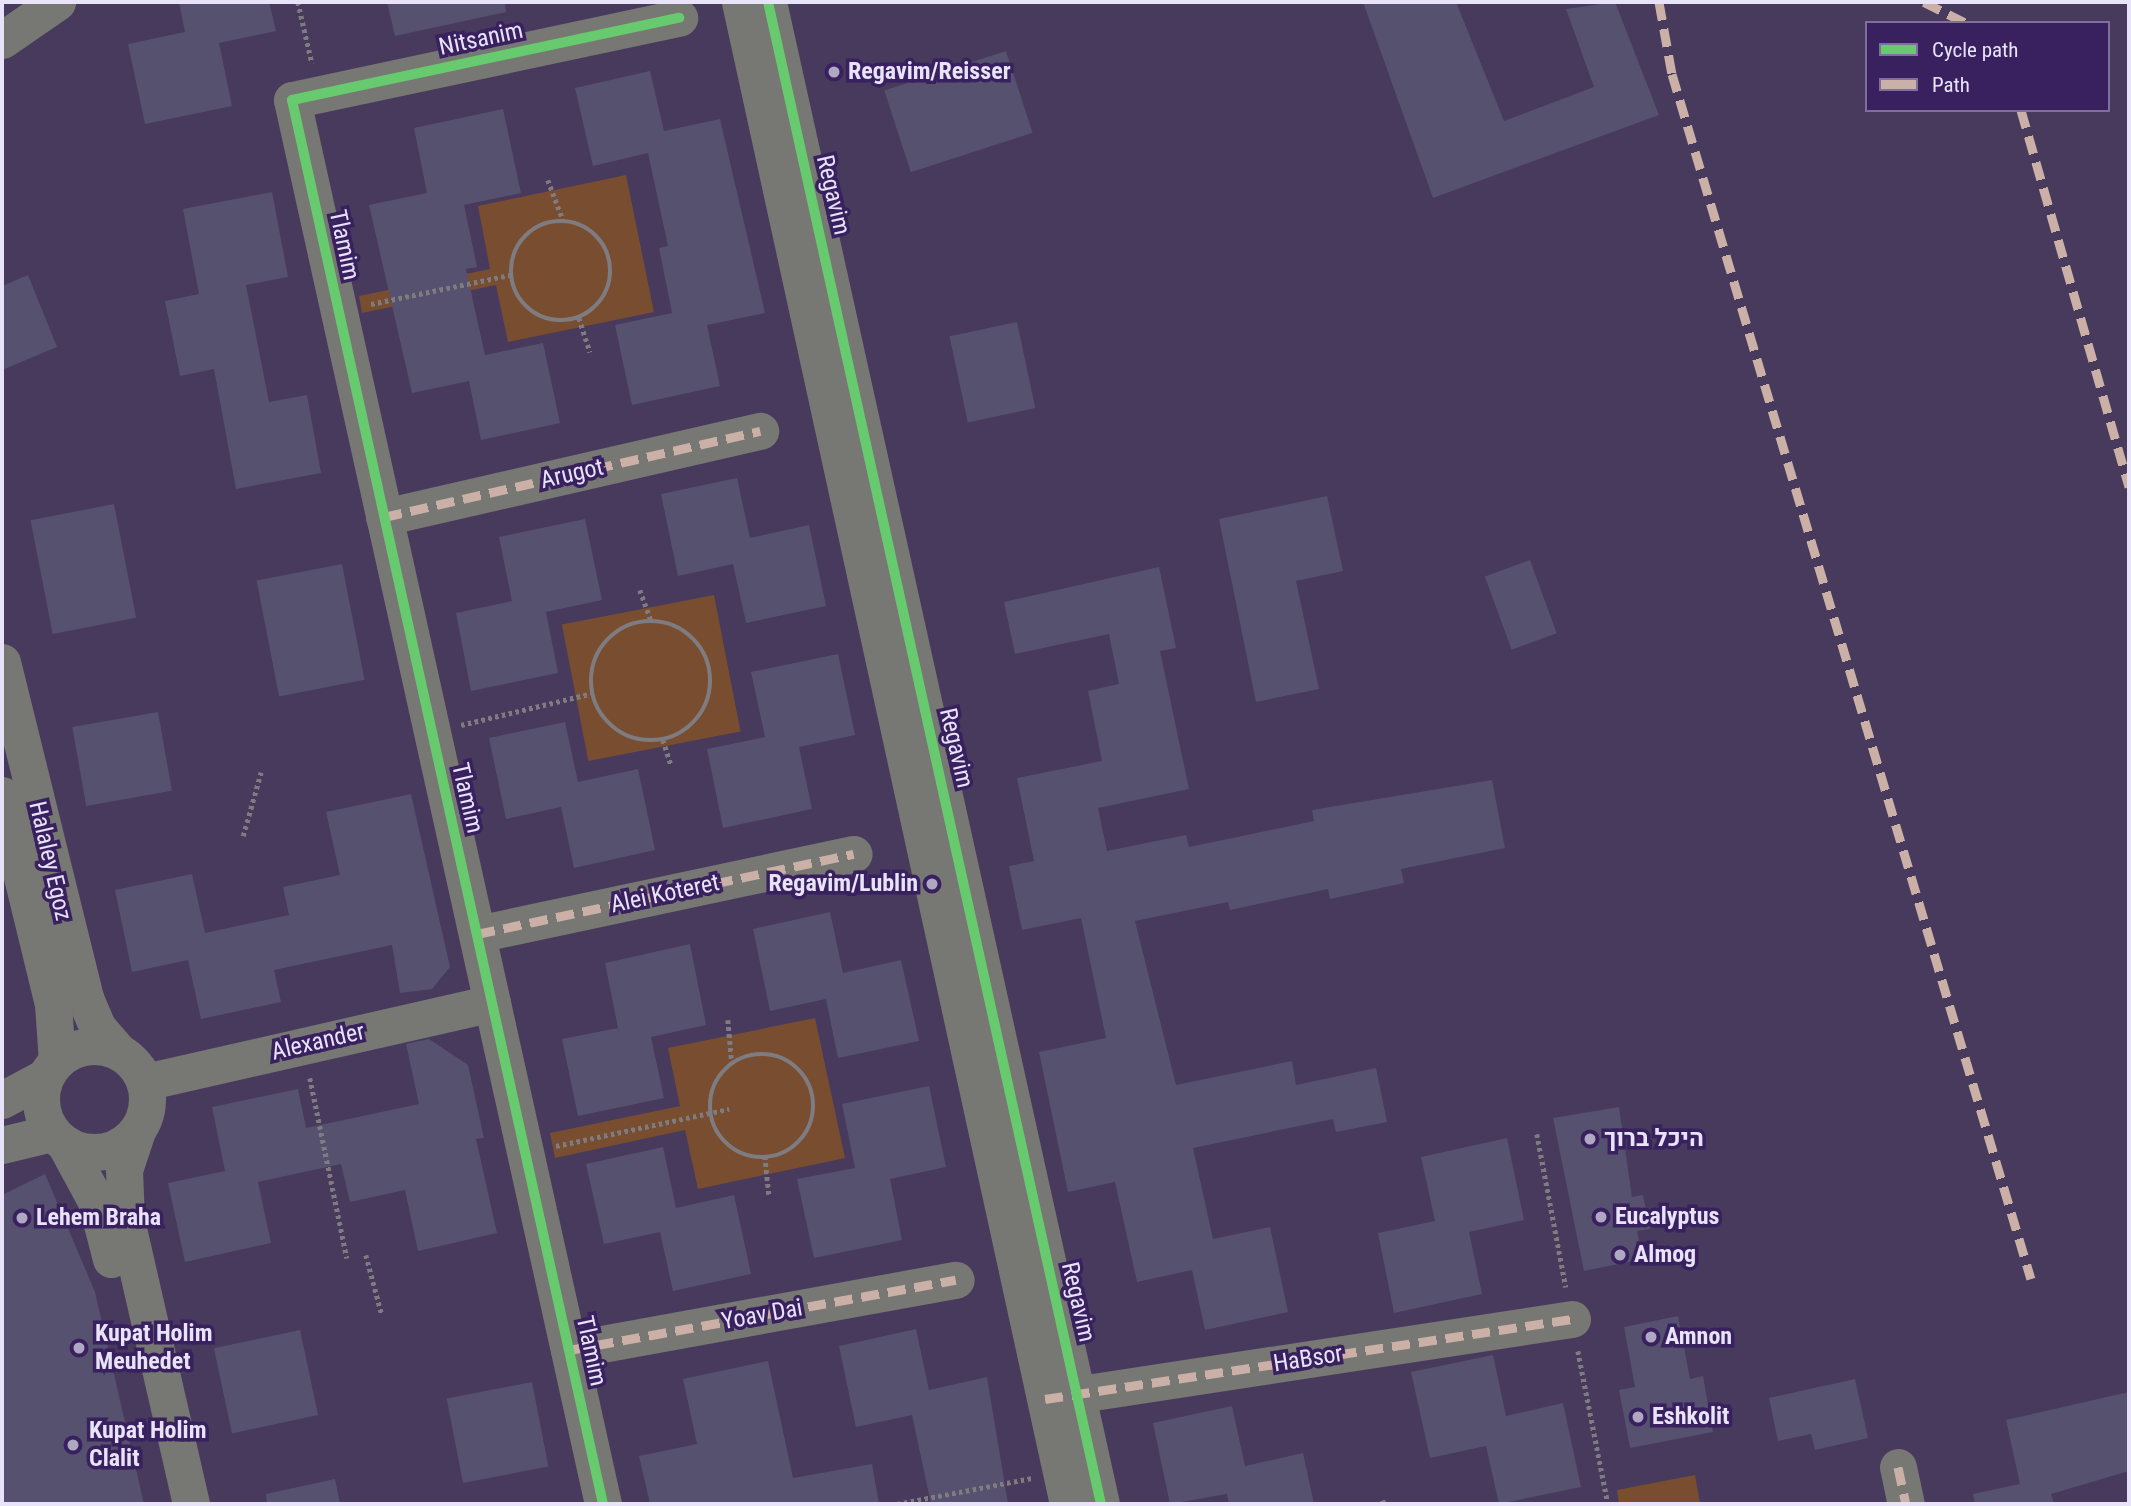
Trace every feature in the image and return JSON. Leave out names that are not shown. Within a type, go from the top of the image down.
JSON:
[{"type":"street","points":[[2,40],[57,2]]},
{"type":"street","name":"Regavim","points":[[740,2],[1061,1397],[1101,1504]]},
{"type":"street","name":"Regavim","points":[[768,2],[1061,1397],[1064,1489]]},
{"type":"street","name":"Nitsanim","points":[[305,98],[679,18]]},
{"type":"street","name":"Tlamim","points":[[305,98],[337,312],[603,1504]]},
{"type":"street","name":"Arugot","points":[[384,517],[760,431]]},
{"type":"street","name":"Halaley Egoz","points":[[4,681],[85,998],[98,1028],[118,1051]]},
{"type":"street","name":"Halaley Egoz","points":[[2,794],[53,1003],[51,1069]]},
{"type":"street","name":"Alei Koteret","points":[[477,934],[854,854]]},
{"type":"street","name":"Alexander","points":[[145,1082],[492,1003]]},
{"type":"street","points":[[2,1100],[86,1046],[118,1051],[145,1082],[145,1114],[124,1170],[126,1220],[191,1504]]},
{"type":"street","points":[[51,1069],[41,1105],[103,1226],[166,1504]]},
{"type":"street","points":[[2,1145],[58,1138],[79,1151],[111,1150],[137,1131]]},
{"type":"street","name":"Yoav Dai","points":[[569,1350],[956,1280]]},
{"type":"street","name":"HaBsor","points":[[1061,1397],[1572,1319]]},
{"type":"street","points":[[1898,1467],[1906,1504]]},
{"type":"path","points":[[298,2],[305,98]]},
{"type":"path","points":[[548,180],[562,220]]},
{"type":"path","points":[[562,220],[599,236],[612,269],[606,295],[579,318],[539,316],[525,307],[510,275],[515,251],[529,231],[562,220]]},
{"type":"path","points":[[337,312],[510,275]]},
{"type":"path","points":[[579,318],[590,352]]},
{"type":"path","points":[[640,590],[651,620]]},
{"type":"path","points":[[651,620],[690,634],[704,650],[713,680],[699,719],[663,740],[626,736],[608,724],[593,693],[592,666],[601,646],[616,632],[651,620]]},
{"type":"path","points":[[430,732],[593,693]]},
{"type":"path","points":[[663,740],[671,764]]},
{"type":"path","points":[[243,836],[261,772]]},
{"type":"path","points":[[728,1020],[732,1063]]},
{"type":"path","points":[[303,1046],[347,1258]]},
{"type":"path","points":[[770,1054],[787,1060],[811,1086],[812,1119],[804,1136],[792,1149],[765,1156],[731,1149],[719,1136],[710,1110],[711,1091],[732,1063],[770,1054]]},
{"type":"path","points":[[525,1154],[710,1110],[729,1109]]},
{"type":"path","points":[[765,1156],[769,1195]]},
{"type":"path","points":[[366,1255],[382,1315]]},
{"type":"path","points":[[897,1504],[1064,1489]]},
{"type":"shaded area","points":[[626,175],[654,312],[508,342],[496,285],[362,313],[359,296],[490,269],[478,206]]},
{"type":"shaded area","points":[[714,595],[741,731],[588,761],[562,625]]},
{"type":"shaded area","points":[[815,1018],[845,1158],[698,1189],[685,1130],[555,1158],[550,1133],[680,1106],[668,1048]]},
{"type":"shaded area","points":[[1695,1475],[1700,1504],[1619,1504],[1617,1490]]},
{"type":"building","points":[[179,2],[269,2],[276,31],[219,43],[232,106],[145,124],[128,44],[185,32]]},
{"type":"building","points":[[387,2],[505,2],[506,12],[395,36]]},
{"type":"building","points":[[1363,2],[1456,2],[1504,121],[1594,87],[1566,9],[1615,2],[1659,115],[1433,198]]},
{"type":"building","points":[[1006,51],[1033,133],[911,172],[884,91]]},
{"type":"building","points":[[650,71],[664,131],[720,119],[765,313],[707,325],[720,386],[632,405],[615,325],[672,313],[659,248],[668,246],[648,153],[593,166],[575,88]]},
{"type":"building","points":[[503,109],[521,193],[464,205],[477,267],[466,269],[485,355],[543,343],[560,423],[481,440],[469,381],[412,393],[369,205],[427,193],[414,128]]},
{"type":"building","points":[[272,192],[288,277],[246,285],[269,402],[307,395],[321,473],[236,489],[214,369],[180,376],[165,301],[199,294],[183,209]]},
{"type":"building","points":[[28,275],[57,347],[2,370],[2,286]]},
{"type":"building","points":[[1017,322],[1035,408],[968,422],[950,336]]},
{"type":"building","points":[[737,478],[750,538],[809,525],[826,606],[746,623],[733,564],[678,576],[661,494]]},
{"type":"building","points":[[1327,496],[1343,571],[1296,581],[1319,689],[1256,702],[1219,519]]},
{"type":"building","points":[[114,504],[136,618],[53,634],[31,520]]},
{"type":"building","points":[[585,519],[602,600],[546,612],[558,673],[471,691],[456,613],[512,601],[499,537]]},
{"type":"building","points":[[1530,560],[1557,633],[1512,650],[1485,576]]},
{"type":"building","points":[[342,564],[365,680],[279,696],[257,581]]},
{"type":"building","points":[[1159,567],[1176,648],[1160,651],[1189,789],[1098,808],[1107,851],[1186,835],[1189,847],[1314,821],[1312,810],[1492,780],[1505,848],[1401,869],[1404,883],[1330,899],[1328,889],[1230,910],[1228,902],[1135,921],[1176,1085],[1292,1061],[1296,1085],[1376,1068],[1387,1122],[1336,1132],[1333,1119],[1193,1148],[1213,1239],[1270,1227],[1288,1312],[1205,1330],[1192,1270],[1137,1282],[1115,1182],[1068,1192],[1039,1052],[1106,1038],[1081,918],[1022,930],[1009,866],[1034,861],[1017,778],[1102,761],[1088,691],[1119,684],[1109,634],[1015,654],[1004,602]]},
{"type":"building","points":[[838,654],[855,735],[799,747],[812,809],[723,828],[707,749],[765,737],[751,672]]},
{"type":"building","points":[[158,712],[172,791],[86,806],[72,727]]},
{"type":"building","points":[[565,722],[578,782],[638,769],[655,850],[574,868],[561,807],[506,819],[489,738]]},
{"type":"building","points":[[411,794],[450,967],[432,989],[400,993],[392,945],[274,970],[281,1002],[201,1019],[188,960],[132,972],[115,890],[192,874],[205,933],[289,915],[283,887],[340,875],[326,812]]},
{"type":"building","points":[[830,912],[843,973],[901,960],[919,1041],[838,1058],[826,999],[770,1011],[753,929]]},
{"type":"building","points":[[690,944],[706,1025],[651,1037],[664,1098],[578,1116],[562,1039],[618,1028],[605,963]]},
{"type":"building","points":[[429,1039],[468,1065],[484,1138],[476,1139],[497,1233],[418,1251],[405,1190],[350,1202],[341,1164],[258,1182],[271,1243],[185,1262],[168,1183],[225,1171],[212,1107],[298,1089],[306,1128],[419,1104],[406,1044]]},
{"type":"building","points":[[929,1086],[946,1167],[890,1179],[902,1240],[814,1258],[797,1179],[855,1168],[842,1104]]},
{"type":"building","points":[[1619,1107],[1632,1197],[1643,1195],[1650,1229],[1637,1231],[1643,1259],[1584,1271],[1553,1118]]},
{"type":"building","points":[[1507,1138],[1524,1220],[1469,1232],[1482,1294],[1394,1313],[1378,1233],[1435,1221],[1421,1157]]},
{"type":"building","points":[[663,1147],[676,1208],[734,1195],[751,1274],[673,1291],[660,1232],[604,1244],[586,1164]]},
{"type":"building","points":[[45,1174],[95,1292],[144,1504],[2,1504],[2,1195]]},
{"type":"building","points":[[1678,1316],[1690,1379],[1703,1376],[1713,1432],[1630,1448],[1619,1390],[1635,1387],[1624,1327]]},
{"type":"building","points":[[916,1329],[929,1390],[987,1377],[1008,1504],[931,1504],[912,1415],[856,1427],[839,1346]]},
{"type":"building","points":[[300,1330],[318,1415],[232,1433],[214,1348]]},
{"type":"building","points":[[1493,1355],[1506,1416],[1563,1403],[1581,1487],[1499,1504],[1486,1446],[1430,1458],[1411,1372]]},
{"type":"building","points":[[768,1361],[793,1478],[872,1464],[879,1504],[650,1504],[639,1456],[697,1444],[683,1379]]},
{"type":"building","points":[[1855,1379],[1868,1438],[1815,1450],[1811,1434],[1778,1441],[1769,1398]]},
{"type":"building","points":[[532,1382],[548,1466],[463,1483],[447,1399]]},
{"type":"building","points":[[2129,1392],[2129,1471],[2051,1494],[2054,1504],[1975,1504],[1973,1494],[2020,1484],[2006,1420]]},
{"type":"building","points":[[1232,1406],[1245,1466],[1303,1453],[1314,1504],[1229,1504],[1227,1494],[1170,1504],[1153,1423]]},
{"type":"building","points":[[335,1479],[340,1504],[267,1504],[266,1494]]},
{"type":"marked path","points":[[1659,2],[1672,74],[2031,1279]]},
{"type":"marked path","points":[[1924,2],[1962,21]]},
{"type":"marked path","points":[[2022,112],[2129,487]]},
{"type":"marked path","points":[[384,517],[760,431]]},
{"type":"marked path","points":[[477,934],[854,854]]},
{"type":"marked path","points":[[569,1350],[956,1280]]},
{"type":"marked path","points":[[1045,1399],[1572,1319]]},
{"type":"marked path","points":[[1898,1467],[1906,1504]]},
{"type":"cycle path","points":[[768,2],[1101,1504]]},
{"type":"cycle path","points":[[603,1504],[292,100],[679,18]]},
{"type":"place","name":"Regavim/Reisser","points":[[834,72]]},
{"type":"place","name":"Regavim/Lublin","points":[[932,884]]},
{"type":"place","name":"היכל ברוך","points":[[1590,1139]]},
{"type":"place","name":"Eucalyptus","points":[[1601,1217]]},
{"type":"place","name":"Lehem Braha","points":[[22,1218]]},
{"type":"place","name":"Almog","points":[[1620,1255]]},
{"type":"place","name":"Amnon","points":[[1651,1337]]},
{"type":"place","name":"Kupat Holim Meuhedet","points":[[79,1348]]},
{"type":"place","name":"Eshkolit","points":[[1638,1417]]},
{"type":"place","name":"Kupat Holim Clalit","points":[[73,1445]]}]
